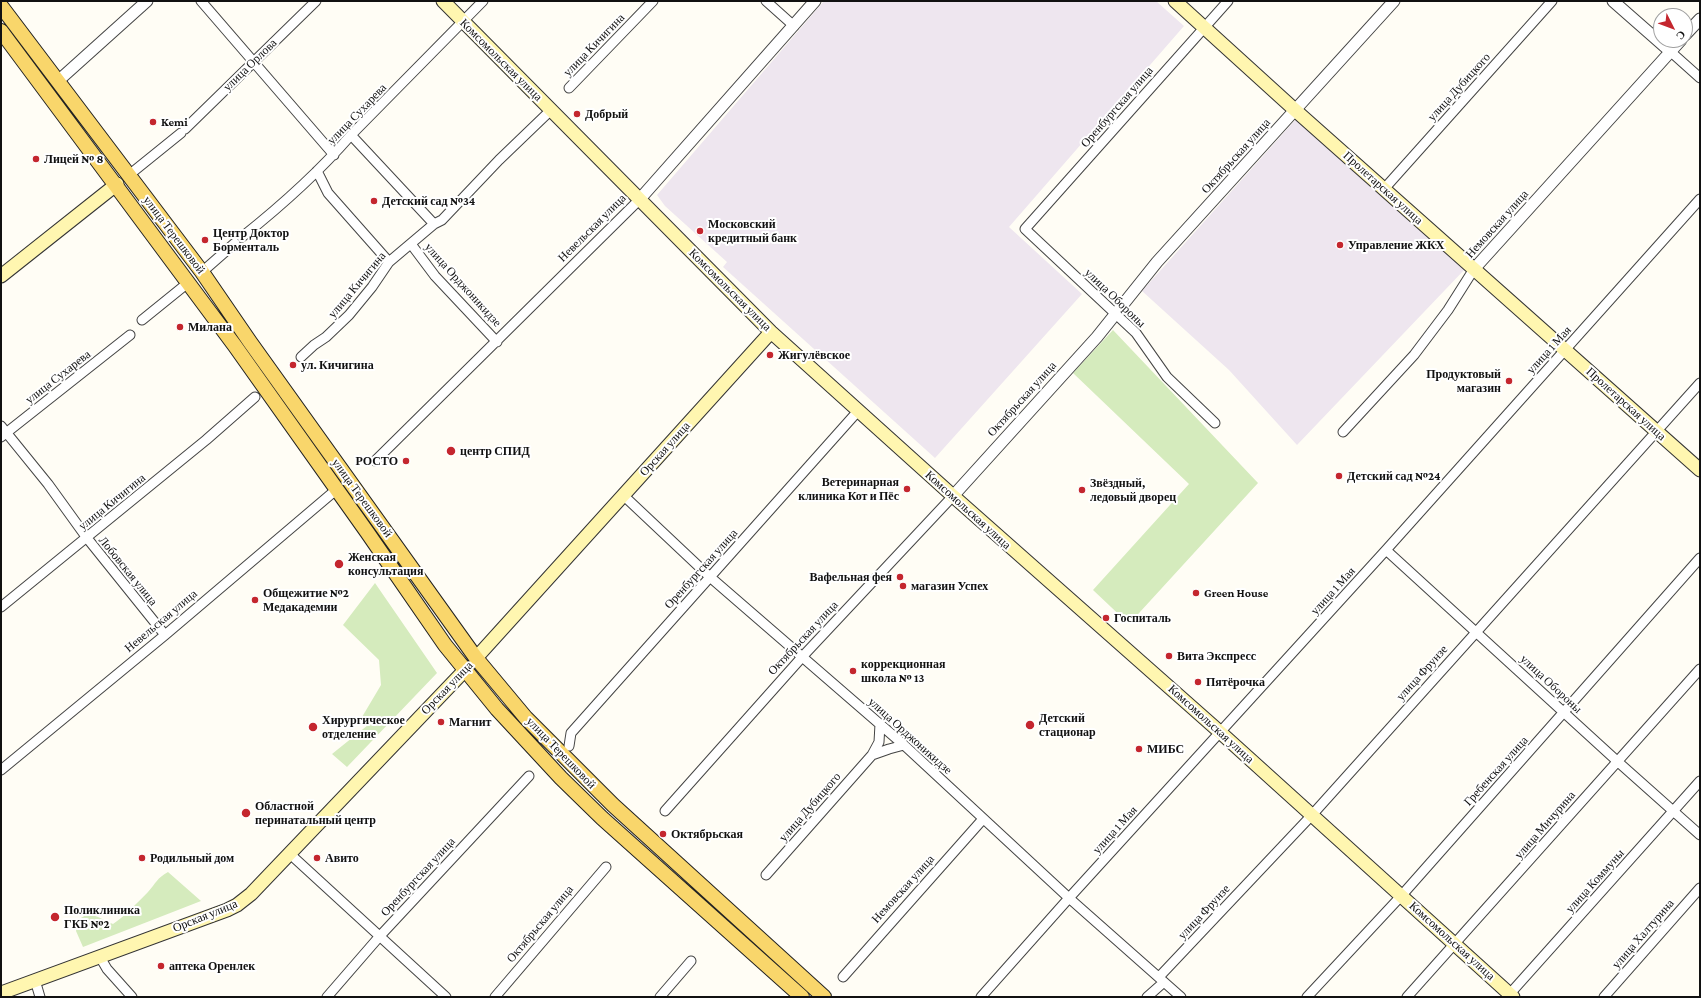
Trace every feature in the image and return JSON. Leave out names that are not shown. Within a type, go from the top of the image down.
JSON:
[{"type":"main road","name":"Комсомольская улица","points":[[443,1],[771,332],[953,496],[1402,895],[1510,996]]},
{"type":"main road","name":"Пролетарская улица","points":[[1175,1],[1295,110],[1700,470]]},
{"type":"main road","name":"улица Терешковой","points":[[1,6],[202,272],[250,342],[476,658],[526,718],[613,805],[824,997]]},
{"type":"main road","name":"улица Терешковой","points":[[1,31],[190,282],[464,670],[515,730],[602,818],[802,997]]},
{"type":"main road","points":[[1,276],[117,184]]},
{"type":"main road","name":"Орская улица","points":[[1,993],[236,905],[251,894],[476,658],[771,332]]},
{"type":"street","points":[[58,81],[147,1]]},
{"type":"street","points":[[201,1],[334,155]]},
{"type":"street","name":"улица Орлова","points":[[129,175],[183,131],[316,1]]},
{"type":"street","name":"улица Сухарева","points":[[202,272],[280,206],[334,155],[351,135],[482,1]]},
{"type":"street","name":"улица Кичигина","points":[[569,88],[653,1]]},
{"type":"street","points":[[766,1],[794,26]]},
{"type":"street","name":"Невельская улица","points":[[375,461],[639,200],[815,1]]},
{"type":"street","name":"Оренбургская улица","points":[[1025,229],[1228,1]]},
{"type":"street","name":"Октябрьская улица","points":[[665,811],[803,656],[953,496],[1097,337],[1156,262],[1394,1]]},
{"type":"street","name":"улица Дубицкого","points":[[1384,188],[1552,1]]},
{"type":"street","points":[[1613,1],[1700,78]]},
{"type":"street","points":[[1693,26],[1700,18]]},
{"type":"street","name":"Немовская улица","points":[[1342,432],[1414,355],[1448,310],[1474,269],[1674,48]]},
{"type":"street","name":"улица Кичигина","points":[[301,357],[314,345],[326,337],[349,315],[372,287],[388,262],[434,224],[442,220],[499,160],[550,110]]},
{"type":"street","name":"улица Орджоникидзе","points":[[351,135],[434,224]]},
{"type":"street","points":[[317,171],[328,193],[388,262]]},
{"type":"street","name":"улица 1 Мая","points":[[981,997],[1069,898],[1386,550],[1700,199]]},
{"type":"street","name":"улица Обороны","points":[[1025,229],[1115,315],[1136,333],[1167,377],[1215,424]]},
{"type":"street","name":"улица Орджоникидзе","points":[[411,244],[436,276],[497,342]]},
{"type":"street","points":[[142,320],[190,282]]},
{"type":"street","name":"улица Сухарева","points":[[3,432],[130,335]]},
{"type":"street","name":"улица Фрунзе","points":[[1147,997],[1700,383]]},
{"type":"street","name":"улица Кичигина","points":[[1,607],[240,412],[255,397]]},
{"type":"street","name":"Оренбургская улица","points":[[569,746],[571,733],[858,411]]},
{"type":"street","name":"Лобовская улица","points":[[3,432],[165,635]]},
{"type":"street","name":"Невельская улица","points":[[1,770],[165,635],[337,489]]},
{"type":"street","name":"улица Орджоникидзе","points":[[623,495],[710,577],[904,745],[1069,898],[1162,979],[1180,997]]},
{"type":"street","name":"улица Обороны","points":[[1386,550],[1700,835]]},
{"type":"street","name":"Гребенская улица","points":[[1308,997],[1402,895],[1700,558]]},
{"type":"street","name":"улица Мичурина","points":[[1407,997],[1456,945],[1617,761],[1700,669]]},
{"type":"street","name":"улица Дубицкого","points":[[766,875],[872,755],[879,742],[880,724]]},
{"type":"street","name":"улица Дубицкого","points":[[872,755],[889,748],[904,745]]},
{"type":"street","name":"Оренбургская улица","points":[[327,997],[379,937],[529,776]]},
{"type":"street","name":"улица Коммуны","points":[[1510,996],[1700,781]]},
{"type":"street","name":"Немовская улица","points":[[843,977],[983,819]]},
{"type":"street","points":[[290,854],[446,997]]},
{"type":"street","name":"Октябрьская улица","points":[[495,997],[606,867]]},
{"type":"street","name":"улица Халтурина","points":[[1604,997],[1700,888]]},
{"type":"street","points":[[100,957],[107,969],[132,997]]},
{"type":"street","points":[[660,997],[691,961]]},
{"type":"street","points":[[35,980],[40,997]]},
{"type":"shaded area","points":[[824,1],[1156,1],[1184,26],[1009,227],[1082,294],[935,458],[723,267],[727,262],[665,206],[657,195]]},
{"type":"shaded area","points":[[1297,118],[1466,268],[1297,445],[1229,370],[1142,291]]},
{"type":"green space","points":[[1113,330],[1258,483],[1129,624],[1093,590],[1189,484],[1073,373]]},
{"type":"green space","points":[[375,583],[437,673],[347,767],[332,754],[368,725],[362,717],[381,685],[379,660],[343,625]]},
{"type":"green space","points":[[168,872],[201,901],[83,947],[76,931],[78,920],[87,915],[92,915],[113,924],[131,909],[164,874]]},
{"type":"place","name":"Добрый","points":[[577,114]]},
{"type":"place","name":"Kemi","points":[[153,122]]},
{"type":"place","name":"Лицей № 8","points":[[36,159]]},
{"type":"place","name":"Детский сад №34","points":[[374,201]]},
{"type":"place","name":"Московский кредитный банк","points":[[700,231]]},
{"type":"place","name":"Центр Доктор Борменталь","points":[[205,240]]},
{"type":"place","name":"Управление ЖКХ","points":[[1340,245]]},
{"type":"place","name":"Милана","points":[[180,327]]},
{"type":"place","name":"Жигулёвское","points":[[770,355]]},
{"type":"place","name":"ул. Кичигина","points":[[293,365]]},
{"type":"place","name":"Продуктовый магазин","points":[[1509,381]]},
{"type":"place","name":"центр СПИД","points":[[451,451]]},
{"type":"place","name":"РОСТО","points":[[406,461]]},
{"type":"place","name":"Детский сад №24","points":[[1339,476]]},
{"type":"place","name":"Ветеринарная клиника Кот и Пёс","points":[[907,489]]},
{"type":"place","name":"Звёздный, ледовый дворец","points":[[1082,490]]},
{"type":"place","name":"Женская консультация","points":[[339,564]]},
{"type":"place","name":"Вафельная фея","points":[[900,577]]},
{"type":"place","name":"магазин Успех","points":[[903,586]]},
{"type":"place","name":"Green House","points":[[1196,593]]},
{"type":"place","name":"Общежитие №2 Медакадемии","points":[[255,600]]},
{"type":"place","name":"Госпиталь","points":[[1106,618]]},
{"type":"place","name":"Вита Экспресс","points":[[1169,656]]},
{"type":"place","name":"коррекционная школа № 13","points":[[853,671]]},
{"type":"place","name":"Пятёрочка","points":[[1198,682]]},
{"type":"place","name":"Магнит","points":[[441,722]]},
{"type":"place","name":"Детский стационар","points":[[1030,725]]},
{"type":"place","name":"Хирургическое отделение","points":[[313,727]]},
{"type":"place","name":"МИБС","points":[[1139,749]]},
{"type":"place","name":"Областной перинатальный центр","points":[[246,813]]},
{"type":"place","name":"Октябрьская","points":[[663,834]]},
{"type":"place","name":"Родильный дом","points":[[142,858]]},
{"type":"place","name":"Авито","points":[[317,858]]},
{"type":"place","name":"Поликлиника ГКБ №2","points":[[55,917]]},
{"type":"place","name":"аптека Оренлек","points":[[161,966]]}]
